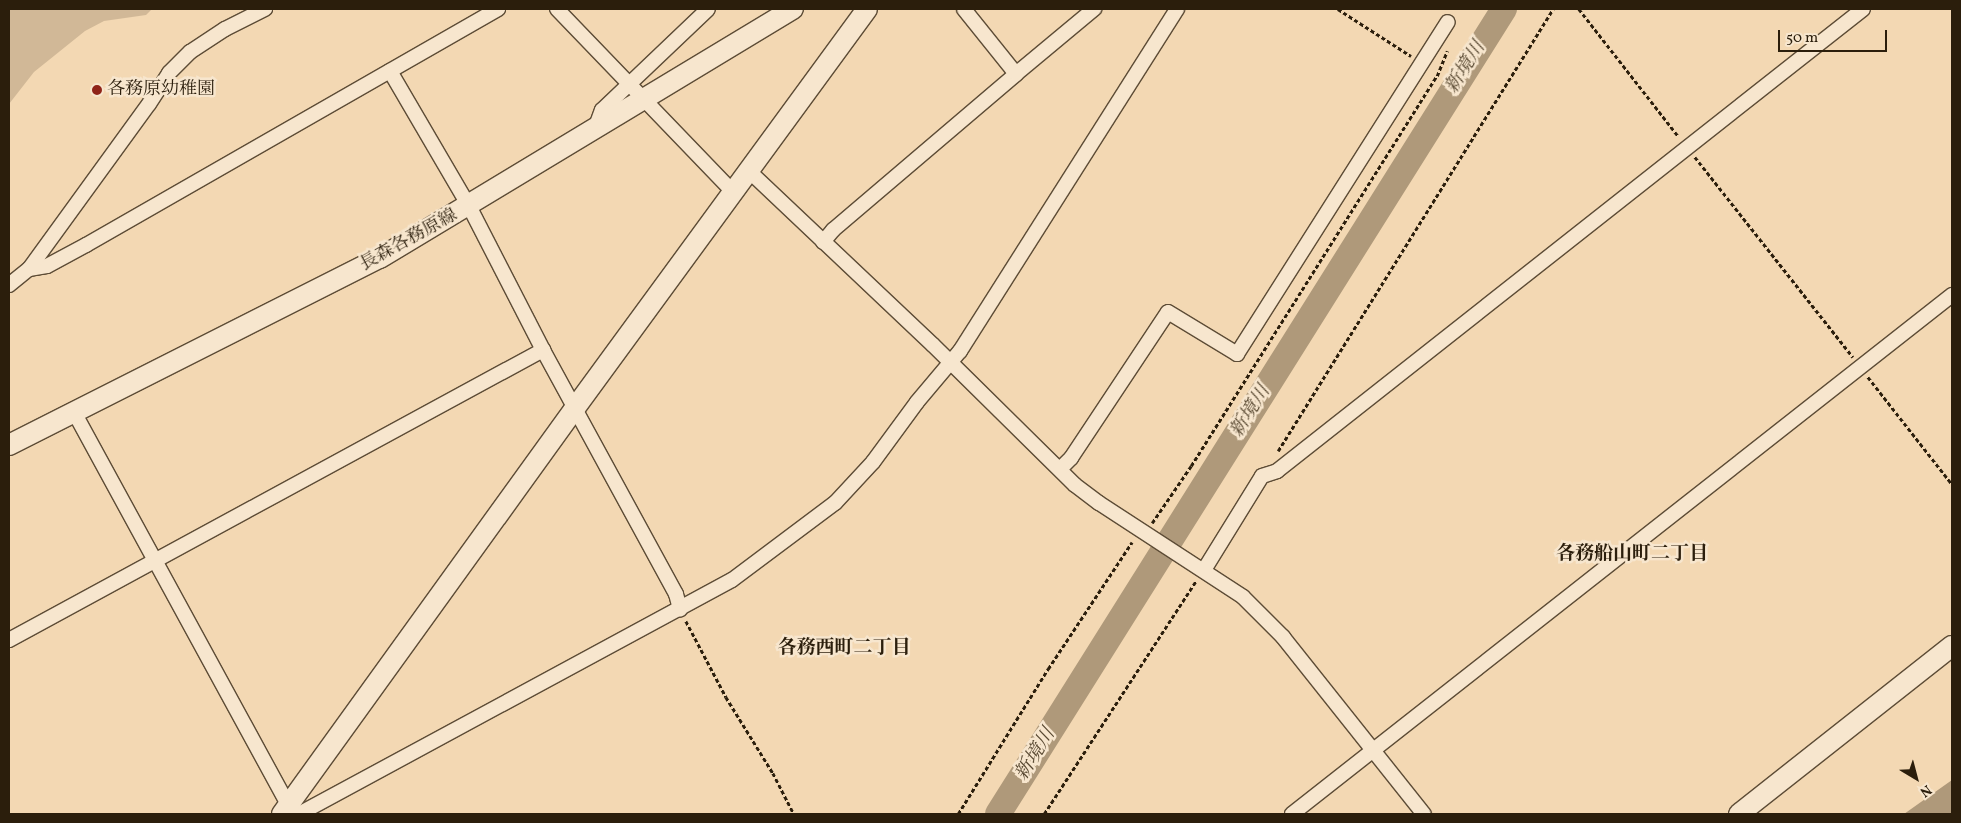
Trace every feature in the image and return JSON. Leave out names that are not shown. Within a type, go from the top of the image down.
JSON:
[{"type":"street","points":[[9,285],[29,269],[169,73],[190,52],[218,33],[265,9]]},
{"type":"street","points":[[29,269],[47,266],[498,9]]},
{"type":"street","points":[[557,9],[733,192]]},
{"type":"street","points":[[595,129],[602,110],[628,83],[708,9]]},
{"type":"street","name":"長森各務原線","points":[[9,445],[380,258],[793,9]]},
{"type":"street","points":[[291,812],[575,408],[867,9]]},
{"type":"street","points":[[964,9],[1016,74]]},
{"type":"street","points":[[823,242],[833,230],[1094,9]]},
{"type":"street","points":[[291,812],[732,580],[835,503],[873,462],[917,402],[960,351],[1177,9]]},
{"type":"street","points":[[1204,570],[1262,476],[1277,471],[1862,9]]},
{"type":"street","points":[[1060,470],[1071,458],[1168,312],[1237,354],[1448,22]]},
{"type":"street","points":[[390,71],[469,206],[543,350],[676,594],[680,609]]},
{"type":"street","points":[[749,171],[951,362],[1060,470],[1099,503],[1243,597],[1283,637],[1424,814]]},
{"type":"street","points":[[1292,814],[1952,295]]},
{"type":"street","points":[[9,640],[543,350]]},
{"type":"street","points":[[74,412],[156,560],[291,812]]},
{"type":"street","points":[[1739,814],[1952,646]]},
{"type":"path","points":[[1338,9],[1423,63]]},
{"type":"path","points":[[1262,476],[1553,9]]},
{"type":"path","points":[[1579,9],[1952,484]]},
{"type":"path","points":[[958,814],[1048,669],[1140,530],[1151,525],[1191,466],[1437,76],[1448,50]]},
{"type":"path","points":[[1044,814],[1204,570]]},
{"type":"path","points":[[680,609],[726,697],[773,773],[794,814]]},
{"type":"shaded area","points":[[9,9],[152,9],[146,15],[104,21],[85,31],[34,72],[9,104]]},
{"type":"shaded area","points":[[1952,780],[1952,814],[1904,814]]},
{"type":"waterway","name":"新境川","points":[[998,814],[1504,9]]},
{"type":"place","name":"各務原幼稚園","points":[[97,90]]},
{"type":"district","name":"各務船山町二丁目","points":[[1632,555]]},
{"type":"district","name":"各務西町二丁目","points":[[844,649]]}]
